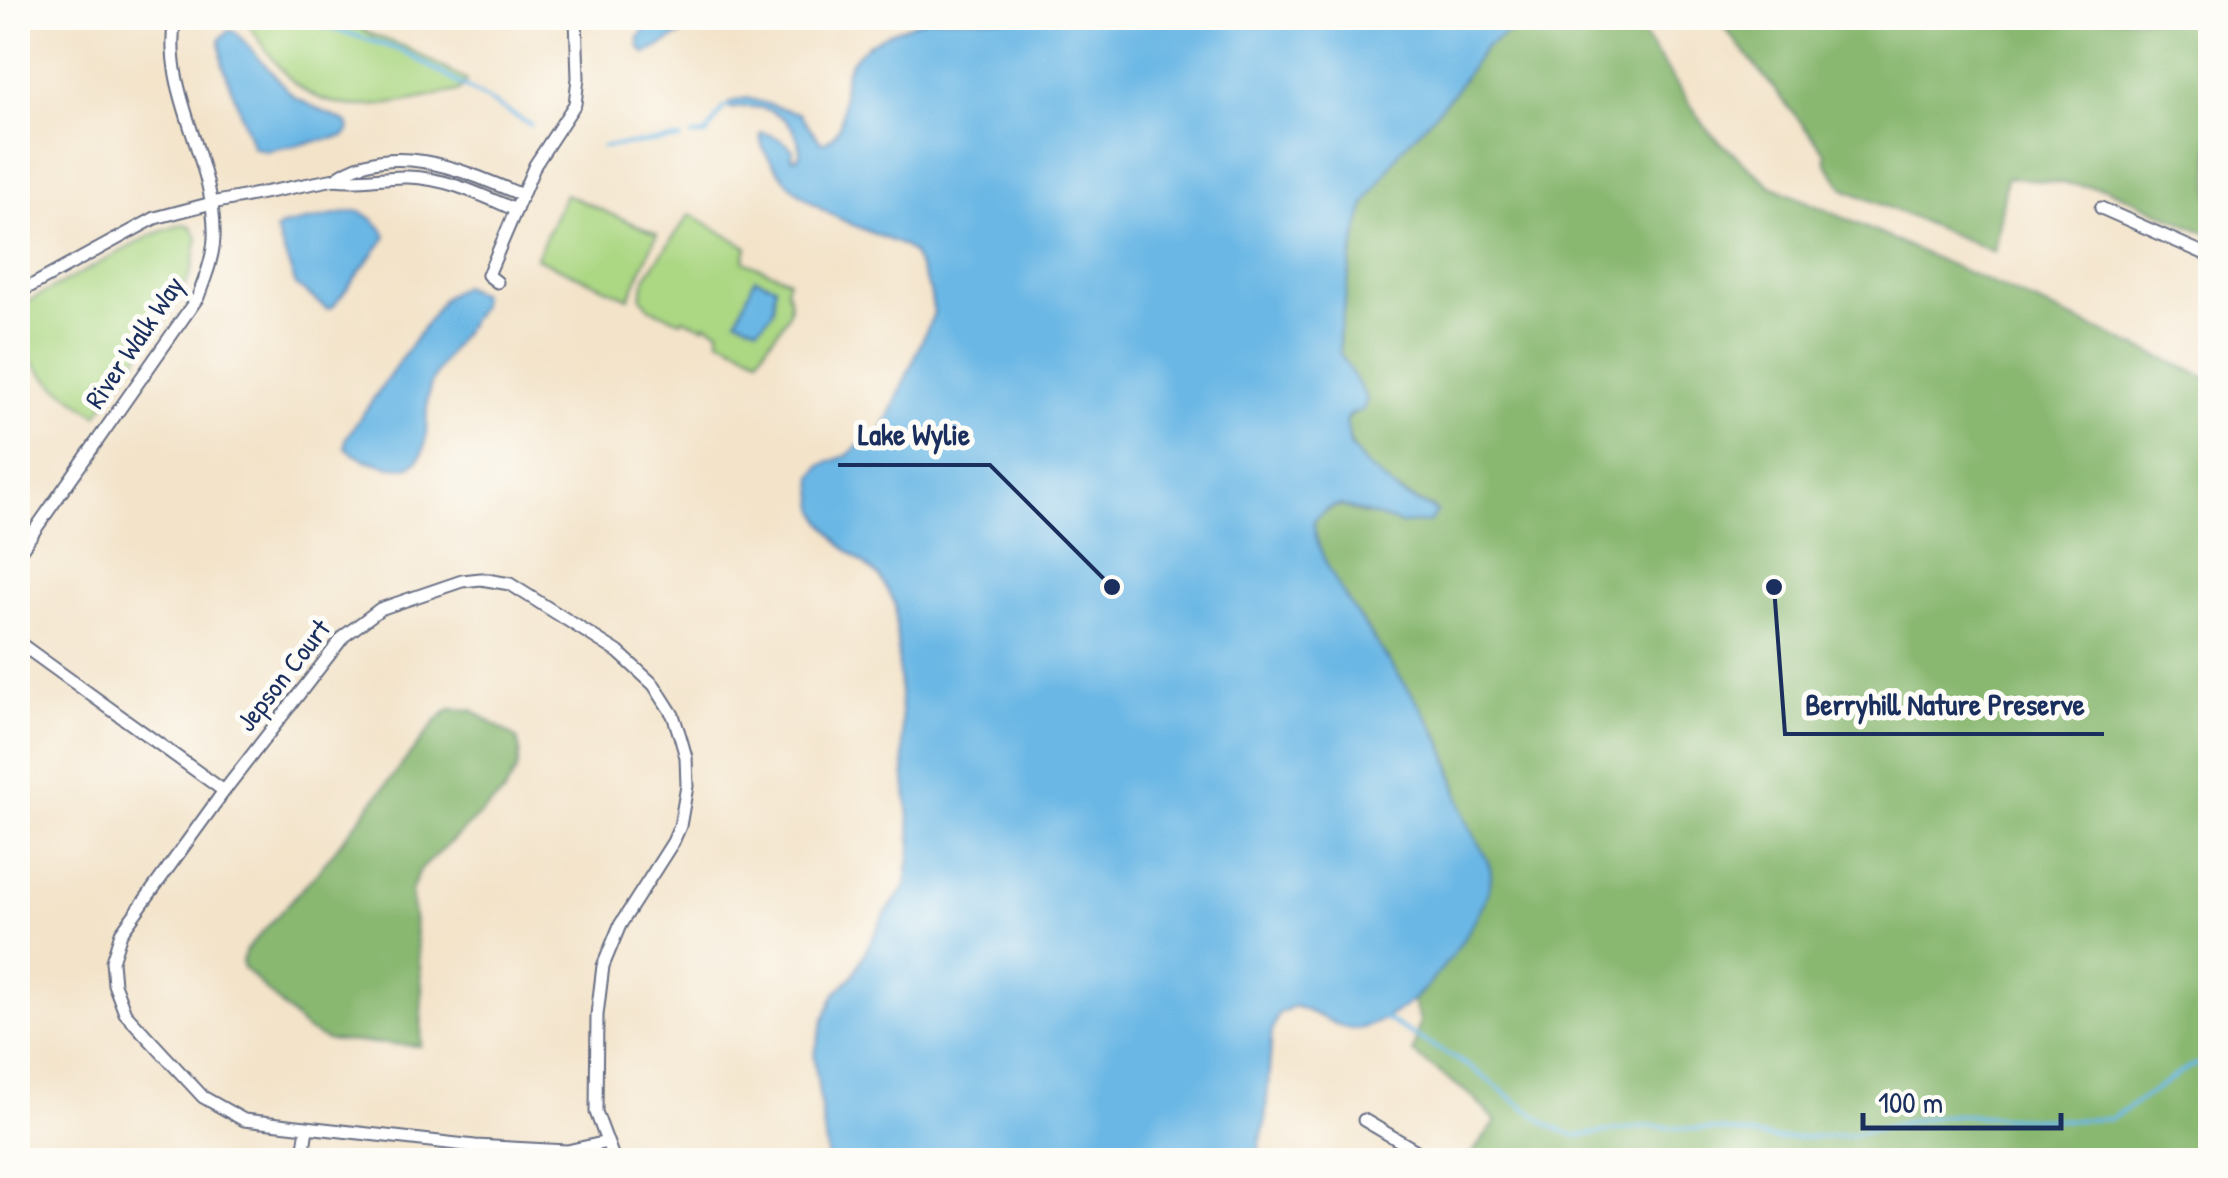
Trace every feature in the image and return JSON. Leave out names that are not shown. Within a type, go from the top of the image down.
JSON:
[{"type":"street","name":"River Walk Way","points":[[18,554],[198,298],[212,256],[212,202],[174,60],[175,18]]},
{"type":"street","points":[[498,282],[488,274],[522,195],[544,151],[575,104],[576,18]]},
{"type":"street","points":[[18,293],[155,218],[212,202],[335,179],[369,164],[412,160],[452,167],[522,195]]},
{"type":"street","points":[[335,179],[430,179],[516,210]]},
{"type":"street","points":[[2101,208],[2210,256]]},
{"type":"street","name":"Jepson Court","points":[[606,1142],[567,1151],[244,1120],[203,1097],[125,1013],[114,984],[112,961],[122,933],[224,791],[344,636],[380,609],[462,580],[510,584],[633,663],[674,715],[686,758],[685,807],[673,842],[620,925],[603,966],[597,1015],[596,1112],[614,1160]]},
{"type":"street","points":[[18,642],[224,791]]},
{"type":"street","points":[[1364,1120],[1432,1160]]},
{"type":"street","points":[[302,1160],[307,1129]]},
{"type":"green space","points":[[243,18],[345,18],[467,81],[459,91],[397,103],[334,103],[314,96],[288,77]]},
{"type":"green space","points":[[1530,18],[1632,18],[1709,132],[1771,186],[2210,379],[2210,1160],[1467,1160],[1496,1122],[1473,1097],[1413,1053],[1420,1020],[1413,1001],[1476,917],[1484,902],[1490,868],[1464,816],[1450,762],[1437,731],[1335,582],[1316,547],[1314,520],[1340,506],[1374,515],[1433,508],[1376,475],[1355,452],[1349,437],[1346,421],[1367,399],[1340,354],[1339,337],[1352,256],[1365,205],[1400,151],[1454,92],[1484,48]]},
{"type":"green space","points":[[1717,18],[2210,18],[2210,235],[2106,188],[2007,177],[1994,252],[1844,189],[1826,163],[1825,152]]},
{"type":"green space","points":[[565,194],[657,234],[629,298],[536,258]]},
{"type":"green space","points":[[690,214],[747,247],[744,261],[789,280],[787,317],[759,357],[719,339],[719,330],[706,324],[704,327],[683,318],[681,321],[651,309],[641,297],[646,276]]},
{"type":"green space","points":[[183,224],[191,226],[198,238],[192,270],[178,299],[97,415],[53,383],[31,359],[19,327],[18,307],[152,235]]},
{"type":"green space","points":[[450,709],[472,710],[517,739],[520,751],[517,769],[504,793],[420,870],[411,891],[422,986],[421,1046],[326,1040],[305,1029],[244,968],[246,950],[320,869],[438,719]]},
{"type":"water","points":[[653,18],[710,18],[646,54],[639,47],[639,37]]},
{"type":"water","points":[[928,18],[1530,18],[1484,48],[1454,92],[1400,151],[1365,205],[1352,256],[1339,337],[1340,354],[1367,399],[1363,410],[1350,414],[1346,420],[1350,446],[1365,465],[1401,494],[1437,512],[1429,522],[1402,524],[1340,505],[1314,520],[1317,541],[1343,594],[1439,738],[1467,821],[1488,862],[1490,882],[1474,922],[1460,943],[1430,983],[1404,1007],[1357,1029],[1294,1006],[1278,1014],[1272,1032],[1265,1123],[1256,1160],[828,1160],[814,1056],[823,1022],[834,995],[853,975],[884,916],[906,886],[912,844],[895,604],[879,576],[841,545],[822,521],[816,508],[813,477],[820,466],[848,455],[866,439],[882,433],[934,313],[930,291],[913,254],[904,246],[818,207],[776,168],[763,147],[761,133],[783,141],[793,150],[792,158],[797,158],[798,141],[787,122],[756,107],[728,106],[747,98],[799,113],[825,142],[839,126],[846,72],[851,62],[886,35]]},
{"type":"water","points":[[229,30],[236,32],[294,97],[347,123],[349,130],[345,136],[265,151],[253,147],[223,65],[220,39]]},
{"type":"water","points":[[356,211],[374,221],[386,237],[333,307],[327,309],[296,285],[276,231],[282,226]]},
{"type":"water","points":[[755,278],[775,286],[773,309],[758,327],[737,319]]},
{"type":"water","points":[[462,286],[480,294],[481,304],[431,384],[425,440],[416,462],[405,467],[388,466],[350,452],[345,448],[346,438],[444,298]]},
{"type":"waterway","points":[[301,18],[403,51],[531,125]]},
{"type":"waterway","points":[[692,136],[706,135],[728,106]]},
{"type":"waterway","points":[[602,147],[680,139]]},
{"type":"waterway","points":[[1384,1018],[1473,1069],[1548,1125],[1576,1136],[1649,1126],[1776,1139],[1851,1135],[1957,1115],[2111,1119],[2189,1067],[2210,1061]]},
{"type":"place","name":"Lake Wylie","points":[[1112,587]]},
{"type":"place","name":"Berryhill Nature Preserve","points":[[1774,587]]}]
